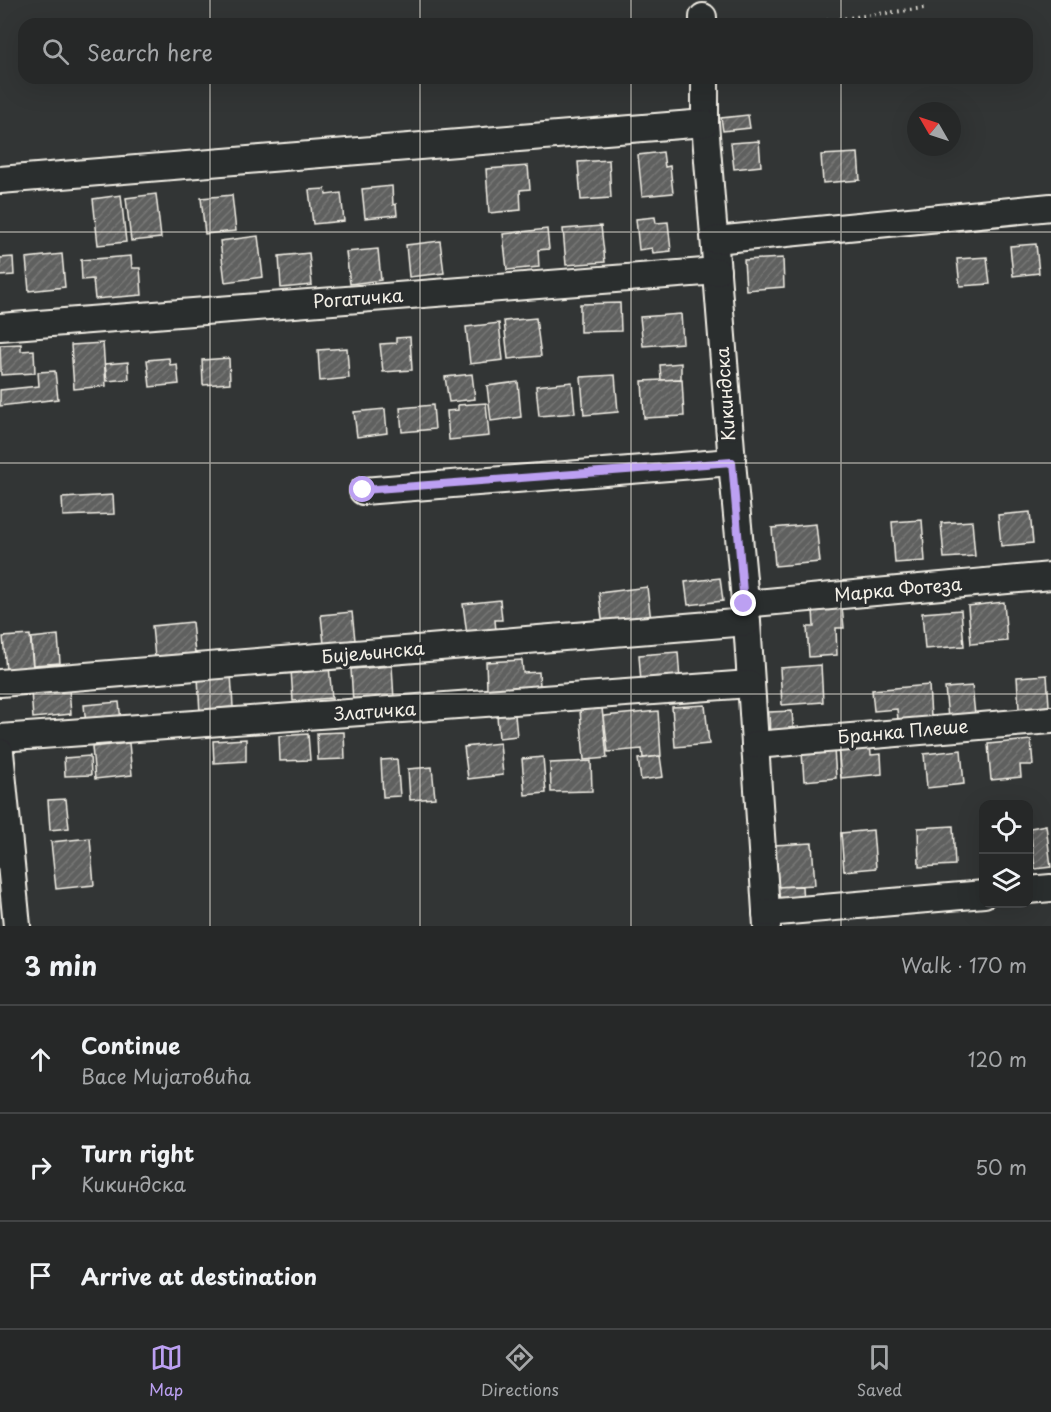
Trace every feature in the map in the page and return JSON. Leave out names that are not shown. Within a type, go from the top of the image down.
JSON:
[{"type":"street","name":"Кикиндска","points":[[705,84],[705,123],[746,613],[766,920]]},
{"type":"street","points":[[0,180],[705,123]]},
{"type":"street","points":[[715,240],[1051,207]]},
{"type":"street","name":"Рогатичка","points":[[0,327],[717,271]]},
{"type":"street","points":[[363,490],[732,462]]},
{"type":"street","name":"Марка Фотеза","points":[[746,613],[1051,576]]},
{"type":"street","name":"Бијељинска","points":[[0,683],[746,613]]},
{"type":"street","name":"Златичка","points":[[0,738],[750,684]]},
{"type":"street","name":"Бранка Плеше","points":[[755,745],[1051,720]]},
{"type":"street","points":[[0,752],[17,926]]},
{"type":"street","points":[[1033,890],[1051,888]]},
{"type":"street","points":[[766,920],[979,895]]},
{"type":"path","points":[[848,18],[924,8]]},
{"type":"building","points":[[748,115],[750,128],[723,131],[721,118]]},
{"type":"building","points":[[759,141],[761,166],[734,169],[731,143]]},
{"type":"building","points":[[663,152],[665,167],[670,166],[673,193],[642,196],[638,155]]},
{"type":"building","points":[[858,153],[860,180],[823,183],[821,155]]},
{"type":"building","points":[[609,160],[611,198],[581,200],[578,162]]},
{"type":"building","points":[[528,166],[530,189],[520,190],[521,210],[489,213],[486,169]]},
{"type":"building","points":[[392,186],[393,205],[396,204],[397,215],[365,218],[362,189]]},
{"type":"building","points":[[325,189],[326,195],[341,193],[344,221],[313,224],[309,190]]},
{"type":"building","points":[[156,194],[161,238],[131,241],[126,198]]},
{"type":"building","points":[[121,195],[126,242],[98,245],[93,199]]},
{"type":"building","points":[[232,195],[236,231],[205,234],[201,198]]},
{"type":"building","points":[[655,217],[656,223],[668,222],[671,251],[653,253],[652,248],[639,250],[636,219]]},
{"type":"building","points":[[601,226],[605,262],[566,265],[563,229]]},
{"type":"building","points":[[547,229],[549,249],[538,250],[539,267],[507,270],[503,234]]},
{"type":"building","points":[[258,236],[263,277],[225,282],[220,241]]},
{"type":"building","points":[[440,241],[444,273],[409,277],[406,245]]},
{"type":"building","points":[[1036,244],[1039,273],[1013,276],[1010,246]]},
{"type":"building","points":[[378,249],[381,280],[350,284],[346,252]]},
{"type":"building","points":[[309,253],[312,285],[281,288],[279,256]]},
{"type":"building","points":[[62,254],[65,287],[29,291],[26,258]]},
{"type":"building","points":[[131,256],[132,268],[140,268],[142,295],[95,299],[93,279],[82,280],[81,260]]},
{"type":"building","points":[[13,257],[14,275],[0,276],[0,258]]},
{"type":"building","points":[[987,257],[990,284],[960,286],[957,259]]},
{"type":"building","points":[[783,258],[784,287],[746,290],[744,260]]},
{"type":"building","points":[[620,303],[621,331],[580,332],[580,304]]},
{"type":"building","points":[[681,314],[683,343],[643,346],[640,317]]},
{"type":"building","points":[[536,318],[541,356],[508,359],[504,321]]},
{"type":"building","points":[[499,323],[503,360],[470,364],[466,327]]},
{"type":"building","points":[[410,337],[412,370],[383,372],[380,344],[396,343],[396,338]]},
{"type":"building","points":[[103,343],[106,386],[74,389],[71,345]]},
{"type":"building","points":[[21,344],[21,351],[34,350],[35,373],[1,375],[0,345]]},
{"type":"building","points":[[347,348],[349,378],[320,381],[318,350]]},
{"type":"building","points":[[169,358],[170,365],[177,364],[179,384],[150,387],[147,360]]},
{"type":"building","points":[[229,358],[230,383],[203,385],[202,360]]},
{"type":"building","points":[[128,362],[129,379],[107,381],[105,364]]},
{"type":"building","points":[[681,363],[681,379],[661,380],[660,365]]},
{"type":"building","points":[[55,371],[58,399],[0,406],[0,390],[39,386],[38,372]]},
{"type":"building","points":[[472,374],[475,399],[449,402],[445,377]]},
{"type":"building","points":[[615,375],[618,412],[584,415],[581,377]]},
{"type":"building","points":[[682,379],[684,416],[644,418],[642,381]]},
{"type":"building","points":[[518,382],[521,417],[491,421],[487,386]]},
{"type":"building","points":[[572,382],[575,413],[539,416],[536,386]]},
{"type":"building","points":[[486,403],[489,436],[449,440],[447,411],[458,410],[458,405]]},
{"type":"building","points":[[433,405],[435,429],[402,432],[400,408]]},
{"type":"building","points":[[385,409],[387,433],[357,437],[354,412]]},
{"type":"building","points":[[113,495],[114,514],[63,516],[62,498]]},
{"type":"building","points":[[1030,512],[1033,543],[1001,546],[998,515]]},
{"type":"building","points":[[922,520],[925,561],[895,563],[892,522]]},
{"type":"building","points":[[972,521],[975,556],[944,558],[941,523]]},
{"type":"building","points":[[816,524],[820,562],[775,566],[772,528]]},
{"type":"building","points":[[720,578],[723,601],[688,605],[685,582]]},
{"type":"building","points":[[647,587],[651,621],[603,627],[599,593]]},
{"type":"building","points":[[500,600],[502,620],[495,620],[496,631],[467,635],[463,604]]},
{"type":"building","points":[[1004,602],[1007,641],[971,644],[968,606]]},
{"type":"building","points":[[842,607],[844,628],[836,628],[837,655],[809,657],[807,627],[814,627],[813,609]]},
{"type":"building","points":[[961,610],[964,646],[925,649],[922,613]]},
{"type":"building","points":[[352,612],[355,640],[324,644],[321,615]]},
{"type":"building","points":[[192,622],[195,654],[155,658],[152,626]]},
{"type":"building","points":[[30,635],[33,668],[6,670],[3,637]]},
{"type":"building","points":[[58,635],[60,663],[33,665],[31,638]]},
{"type":"building","points":[[678,652],[680,680],[641,683],[639,655]]},
{"type":"building","points":[[522,660],[523,673],[539,672],[540,686],[487,689],[486,662]]},
{"type":"building","points":[[821,665],[823,702],[782,705],[780,668]]},
{"type":"building","points":[[329,666],[332,698],[293,701],[291,669]]},
{"type":"building","points":[[392,666],[394,700],[353,703],[351,669]]},
{"type":"building","points":[[231,674],[233,707],[219,708],[219,713],[200,714],[198,677]]},
{"type":"building","points":[[1047,675],[1049,706],[1019,709],[1017,677]]},
{"type":"building","points":[[929,685],[931,717],[898,720],[897,709],[874,711],[872,690]]},
{"type":"building","points":[[972,686],[975,715],[948,718],[945,688]]},
{"type":"building","points":[[69,688],[71,714],[33,718],[31,692]]},
{"type":"building","points":[[119,702],[121,721],[86,725],[84,705]]},
{"type":"building","points":[[705,705],[709,744],[675,747],[672,707]]},
{"type":"building","points":[[602,708],[607,758],[584,760],[580,710]]},
{"type":"building","points":[[658,711],[661,756],[643,758],[642,749],[608,752],[604,716]]},
{"type":"building","points":[[792,711],[794,737],[770,739],[769,712]]},
{"type":"building","points":[[515,715],[517,736],[499,738],[497,716]]},
{"type":"building","points":[[344,732],[345,759],[318,760],[317,733]]},
{"type":"building","points":[[308,734],[310,760],[280,761],[279,736]]},
{"type":"building","points":[[246,739],[246,761],[214,763],[213,741]]},
{"type":"building","points":[[1031,740],[1033,765],[1020,765],[1021,777],[991,780],[988,744]]},
{"type":"building","points":[[129,743],[132,775],[95,779],[92,747]]},
{"type":"building","points":[[500,743],[503,775],[468,779],[464,747]]},
{"type":"building","points":[[870,744],[871,755],[881,754],[882,774],[841,778],[838,747]]},
{"type":"building","points":[[834,749],[836,778],[804,781],[802,752]]},
{"type":"building","points":[[961,750],[964,784],[927,788],[924,754]]},
{"type":"building","points":[[90,756],[91,775],[65,776],[64,758]]},
{"type":"building","points":[[660,756],[663,777],[641,780],[638,759]]},
{"type":"building","points":[[543,757],[546,793],[525,795],[522,759]]},
{"type":"building","points":[[397,759],[400,796],[383,797],[381,760]]},
{"type":"building","points":[[591,761],[592,791],[551,792],[550,763]]},
{"type":"building","points":[[432,767],[435,798],[410,800],[408,769]]},
{"type":"building","points":[[66,799],[69,828],[50,830],[48,800]]},
{"type":"building","points":[[1046,825],[1051,867],[1035,869],[1033,827]]},
{"type":"building","points":[[953,826],[955,865],[919,867],[918,828]]},
{"type":"building","points":[[873,830],[876,868],[844,871],[841,833]]},
{"type":"building","points":[[90,838],[94,885],[56,889],[51,842]]},
{"type":"building","points":[[812,843],[815,885],[776,887],[773,845]]},
{"type":"building","points":[[802,886],[803,903],[777,905],[776,887]]},
{"type":"route","points":[[363,490],[732,462],[744,604]]}]
